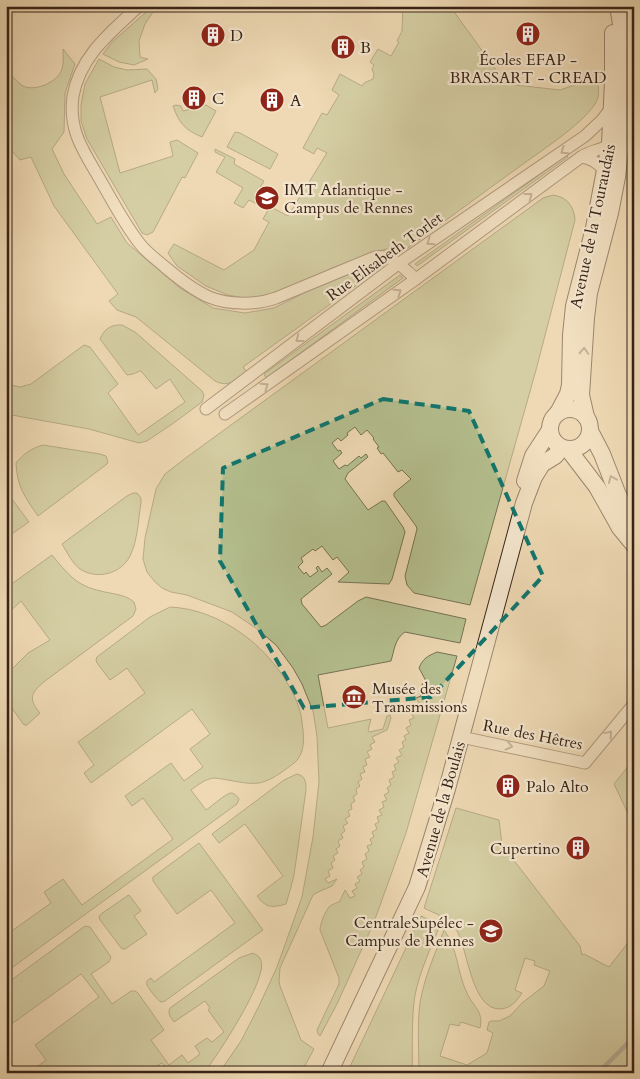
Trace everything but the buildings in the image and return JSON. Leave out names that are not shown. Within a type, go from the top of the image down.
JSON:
[{"type":"main road","name":"Avenue de la Touraudais","points":[[558,413],[568,394],[570,385],[571,335],[574,306],[594,228],[610,144],[613,6]]},
{"type":"main road","name":"Avenue de la Touraudais","points":[[618,6],[623,36],[626,82],[624,128],[612,200],[589,293],[582,395],[588,424],[618,495],[634,523]]},
{"type":"main road","points":[[565,448],[580,447],[588,437],[588,424],[580,412],[573,409],[565,409],[553,417],[550,424],[553,441],[565,448],[596,487],[620,528],[634,545]]},
{"type":"main road","name":"Avenue de la Boulais","points":[[524,503],[525,479],[533,456],[550,430]]},
{"type":"main road","name":"Avenue de la Boulais","points":[[330,1073],[417,887],[447,789],[524,503],[534,477],[542,464],[565,448]]},
{"type":"street","points":[[139,6],[104,37],[85,62],[74,94],[72,121],[77,140],[128,228],[151,255],[187,284],[208,297],[221,301],[250,304],[276,298],[381,256],[390,258],[416,279]]},
{"type":"street","name":"Rue Elisabeth Torlet","points":[[206,409],[398,264],[585,136],[602,120],[612,106]]},
{"type":"street","points":[[225,414],[416,279],[581,157],[610,144],[624,128]]},
{"type":"street","points":[[585,136],[598,134],[605,138],[613,149],[615,158],[610,190],[612,200]]},
{"type":"street","points":[[581,157],[592,159],[605,172]]},
{"type":"street","name":"Rue des Hêtres","points":[[461,737],[584,763],[634,704]]},
{"type":"highlighted area","points":[[383,399],[469,411],[543,576],[431,697],[304,708],[220,561],[223,468]]},
{"type":"green space","points":[[153,6],[157,6],[145,24],[139,41],[140,57],[148,59],[134,65],[119,62],[103,54],[112,42]]},
{"type":"green space","points":[[403,6],[450,6],[506,84],[560,90],[597,77],[599,91],[597,100],[584,117],[562,136],[401,253],[386,249],[342,264],[276,292],[250,299],[228,295],[206,286],[177,266],[168,253],[174,244],[224,270],[254,250],[269,222],[263,219],[268,210],[249,200],[243,208],[234,203],[243,188],[216,172],[225,157],[215,152],[215,149],[235,159],[234,164],[264,181],[254,198],[288,216],[327,153],[317,148],[314,154],[303,148],[322,113],[327,115],[339,95],[332,90],[340,74],[362,86],[373,79],[372,69],[374,65],[370,62],[378,49],[391,56],[399,42],[397,41],[402,31]]},
{"type":"green space","points":[[63,49],[75,64],[65,93],[64,132],[52,149],[64,174],[97,224],[111,217],[127,243],[180,288],[213,308],[245,313],[274,308],[354,272],[380,262],[386,264],[243,367],[247,372],[239,378],[224,384],[215,381],[136,317],[117,310],[109,301],[118,294],[54,206],[31,157],[20,160],[13,152],[6,150],[6,69],[16,80],[28,88],[46,85],[60,74],[63,62]]},
{"type":"green space","points":[[99,59],[114,67],[127,70],[147,69],[156,79],[158,89],[155,93],[152,80],[100,97],[120,173],[173,156],[170,142],[177,140],[198,153],[185,178],[182,177],[153,232],[147,235],[142,233],[87,139],[81,121],[81,105],[85,84]]},
{"type":"green space","points":[[206,105],[216,111],[202,137],[191,132],[183,125],[173,106],[181,106],[183,111]]},
{"type":"green space","points":[[235,132],[278,154],[270,169],[227,147]]},
{"type":"green space","points":[[567,155],[568,157],[417,266],[415,264]]},
{"type":"green space","points":[[553,195],[569,203],[575,220],[536,370],[470,605],[414,593],[407,585],[405,576],[417,529],[394,496],[394,493],[411,479],[402,470],[398,472],[383,453],[381,454],[374,438],[367,430],[361,435],[355,427],[341,441],[338,438],[332,443],[342,453],[333,461],[339,469],[345,465],[347,466],[359,456],[361,458],[366,454],[368,457],[348,473],[345,479],[368,510],[385,501],[405,532],[389,584],[338,582],[349,572],[337,557],[333,560],[322,546],[315,551],[313,549],[301,558],[303,562],[298,567],[304,574],[306,572],[310,577],[318,571],[316,568],[318,566],[322,572],[327,568],[332,574],[301,599],[302,604],[321,627],[366,597],[466,619],[460,643],[405,632],[397,641],[391,661],[318,675],[328,728],[371,719],[369,732],[383,729],[387,716],[390,715],[391,718],[387,730],[372,737],[375,742],[370,745],[372,749],[367,752],[370,757],[365,759],[367,765],[363,767],[365,772],[360,774],[362,779],[358,782],[360,786],[356,789],[357,794],[353,797],[355,801],[351,804],[352,809],[348,811],[350,816],[345,819],[348,823],[343,826],[345,831],[341,834],[343,838],[338,841],[340,846],[336,849],[338,853],[333,856],[335,860],[331,863],[333,868],[328,871],[330,876],[325,879],[328,883],[337,879],[332,886],[313,895],[280,968],[280,986],[301,1040],[314,1049],[301,1073],[219,1073],[241,1041],[259,1006],[277,967],[302,897],[313,837],[319,782],[317,736],[313,711],[302,684],[276,645],[232,612],[162,588],[147,572],[143,559],[145,538],[156,489],[165,474],[187,457],[543,198]]},
{"type":"green space","points":[[400,275],[403,278],[266,378],[264,374]]},
{"type":"green space","points":[[122,325],[135,332],[202,391],[204,395],[202,402],[147,441],[139,443],[89,429],[6,414],[6,382],[20,387],[31,384],[84,345],[90,347],[118,384],[108,393],[138,435],[185,402],[170,379],[156,389],[141,371],[127,375],[100,339],[107,329]]},
{"type":"green space","points":[[43,445],[100,454],[106,456],[108,462],[38,516],[20,485],[16,463],[28,452]]},
{"type":"green space","points":[[6,491],[29,522],[6,538]]},
{"type":"green space","points":[[133,493],[137,493],[141,498],[141,503],[135,543],[126,562],[115,571],[101,574],[87,572],[77,567],[62,544]]},
{"type":"green space","points":[[52,555],[78,582],[92,589],[126,597],[134,602],[136,609],[133,616],[45,681],[34,692],[33,703],[40,713],[27,725],[24,725],[6,700],[6,675],[28,653],[50,640],[21,601],[6,615],[6,588]]},
{"type":"green space","points":[[170,607],[189,609],[225,623],[251,640],[269,658],[292,691],[301,715],[303,741],[300,756],[283,771],[263,782],[248,783],[214,778],[205,781],[191,790],[206,810],[230,793],[239,799],[237,804],[6,972],[6,935],[51,903],[44,892],[63,879],[82,905],[173,839],[143,798],[132,806],[125,796],[171,763],[184,781],[203,767],[190,749],[210,734],[192,709],[91,783],[84,773],[94,765],[78,742],[145,693],[127,668],[110,680],[97,663],[97,657],[150,617]]},
{"type":"green space","points":[[437,652],[457,656],[406,833],[374,922],[337,1004],[320,1036],[317,1030],[339,984],[339,978],[320,930],[322,921],[329,907],[340,901],[345,890],[350,898],[355,896],[352,891],[357,888],[355,884],[360,881],[357,877],[362,874],[360,870],[364,867],[362,862],[367,859],[365,854],[369,851],[367,846],[372,844],[370,839],[374,837],[372,832],[377,829],[375,824],[379,822],[377,817],[382,815],[379,810],[384,807],[382,802],[387,800],[384,795],[389,792],[387,788],[391,785],[389,780],[394,777],[392,772],[396,770],[394,765],[399,762],[396,758],[402,755],[399,750],[404,747],[402,742],[406,740],[404,736],[409,733],[406,728],[411,725],[409,720],[414,718],[411,713],[416,711],[414,706],[419,703],[416,698],[421,696],[419,691],[423,688],[422,684],[426,681],[419,668],[426,658]]},
{"type":"green space","points":[[634,759],[634,826],[614,784]]},
{"type":"green space","points":[[297,774],[304,778],[306,790],[294,875],[286,904],[270,906],[263,903],[257,896],[283,876],[245,824],[219,843],[212,834],[284,780]]},
{"type":"green space","name":"CentraleSupélec - Campus de Rennes","points":[[456,808],[499,820],[502,845],[580,946],[582,955],[584,954],[609,967],[634,935],[634,1073],[419,1073],[418,1029],[420,1003],[427,975],[444,930],[455,953],[469,998],[479,1013],[481,1022],[480,1028],[461,1022],[459,1026],[450,1024],[440,1056],[467,1065],[487,1053],[493,1033],[487,1030],[489,1022],[499,1021],[510,1016],[522,1003],[544,986],[550,971],[534,965],[535,961],[525,958],[515,990],[522,993],[520,996],[508,1007],[501,1009],[491,1007],[483,1000],[477,990],[456,929],[446,919],[424,908]]},
{"type":"green space","points":[[199,843],[263,930],[161,1002],[148,987],[148,980],[151,978],[154,982],[235,923],[211,890],[177,914],[153,881],[153,877]]},
{"type":"green space","points":[[129,895],[141,911],[134,916],[147,934],[125,949],[122,949],[99,917]]},
{"type":"green space","points":[[421,916],[440,925],[423,968],[415,995],[412,1073],[347,1073]]},
{"type":"green space","points":[[85,926],[90,927],[111,957],[109,962],[91,974],[112,1004],[131,991],[138,993],[164,1030],[151,1040],[169,1065],[182,1055],[188,1063],[200,1054],[195,1046],[207,1038],[212,1042],[224,1032],[208,1010],[210,1008],[205,1001],[174,1022],[169,1014],[170,1008],[239,958],[253,953],[260,958],[261,970],[257,984],[230,1035],[204,1073],[164,1073],[167,1070],[162,1063],[158,1065],[163,1073],[29,1073],[46,1060],[35,1045],[99,997],[81,974],[6,1028],[6,984]]},
{"type":"waterway","points":[[598,1073],[634,1037]]},
{"type":"place","name":"Écoles EFAP - BRASSART - CREAD","points":[[528,34]]},
{"type":"place","name":"D","points":[[213,35]]},
{"type":"place","name":"B","points":[[343,47]]},
{"type":"place","name":"C","points":[[194,98]]},
{"type":"place","name":"A","points":[[272,100]]},
{"type":"place","name":"IMT Atlantique - Campus de Rennes","points":[[267,198]]},
{"type":"place","name":"Musée des Transmissions","points":[[354,697]]},
{"type":"place","name":"Palo Alto","points":[[508,786]]},
{"type":"place","name":"Cupertino","points":[[578,848]]},
{"type":"place","name":"CentraleSupélec - Campus de Rennes","points":[[491,931]]}]
